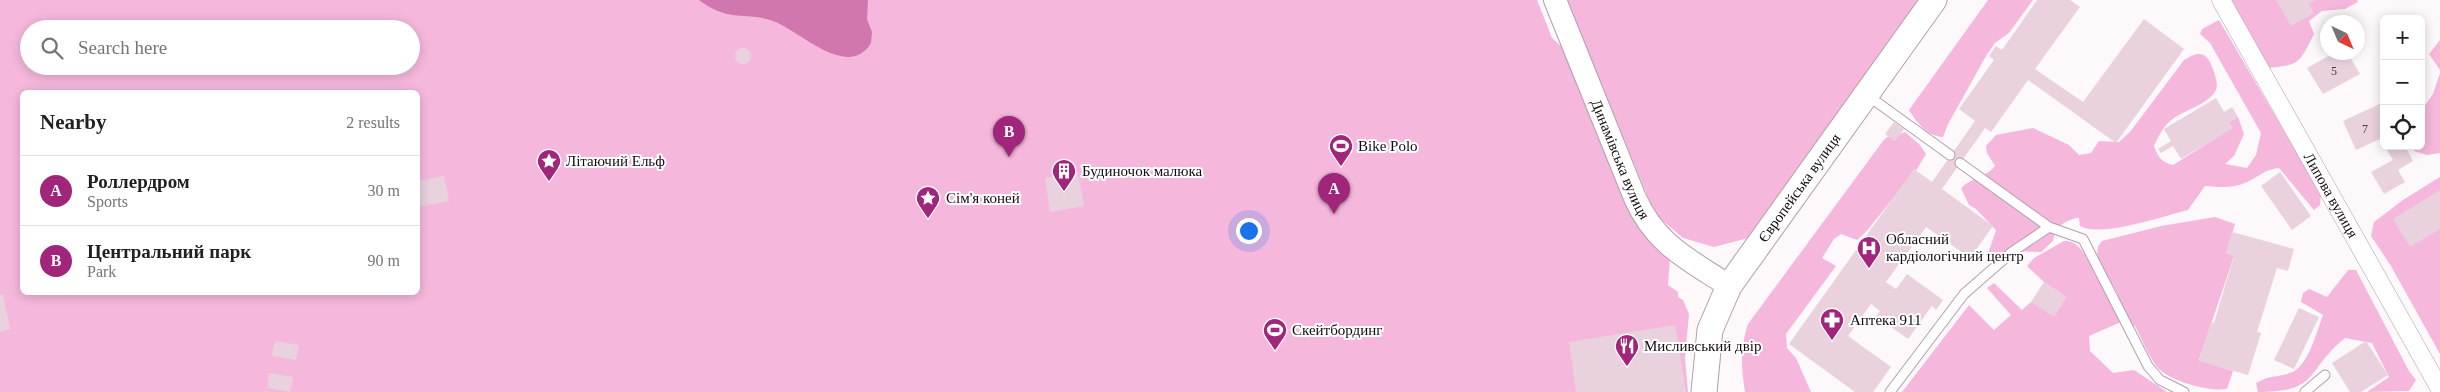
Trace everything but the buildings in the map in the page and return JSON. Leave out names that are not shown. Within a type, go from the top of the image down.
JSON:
[{"type":"main road","name":"Європейська вулиця","points":[[1704,392],[1710,330],[1729,286],[1934,0]]},
{"type":"street","name":"Динамівська вулиця","points":[[1555,0],[1635,198],[1647,222],[1661,240],[1729,286]]},
{"type":"street","name":"Липова вулиця","points":[[2221,0],[2440,389]]},
{"type":"lane","points":[[1866,95],[1950,156]]},
{"type":"lane","points":[[1960,163],[2049,227],[2083,239],[2148,366],[2160,380],[2184,392]]},
{"type":"lane","points":[[1890,392],[1964,294],[2012,252],[2049,227]]},
{"type":"lane","points":[[2305,392],[2325,375]]},
{"type":"shaded area","points":[[0,0],[1537,0],[1552,38],[1574,58],[1670,257],[1668,285],[1678,292],[1678,297],[1683,300],[1689,314],[1685,358],[1688,392],[0,392]]},
{"type":"shaded area","points":[[699,0],[868,0],[867,19],[872,32],[871,43],[861,53],[850,57],[837,55],[823,50],[773,21],[719,12]]},
{"type":"shaded area","points":[[1566,0],[1933,0],[1752,237],[1714,247],[1683,238],[1655,214]]},
{"type":"shaded area","points":[[1988,0],[2033,0],[2009,33],[1995,43],[1948,124],[1943,137],[1937,136],[1919,124],[1909,110]]},
{"type":"shaded area","points":[[2231,0],[2357,0],[2358,2],[2345,9],[2322,11],[2309,21],[2314,34],[2301,57],[2286,66],[2267,68]]},
{"type":"shaded area","points":[[2219,20],[2321,194],[2320,205],[2314,210],[2279,168],[2237,186],[2205,186],[2188,210],[2117,228],[2089,229],[2080,226],[2079,218],[2076,218],[2060,226],[2053,241],[2041,252],[2011,251],[1988,254],[1996,230],[1976,209],[1969,205],[1961,188],[1995,166],[1987,153],[1986,146],[1996,135],[2033,128],[2069,145],[2079,155],[2091,153],[2099,141],[2119,142],[2130,132],[2184,60],[2196,54],[2201,54],[2208,58],[2215,75],[2216,90],[2209,99],[2174,118],[2167,124],[2154,146],[2155,150],[2163,161],[2173,165],[2232,128],[2229,122],[2238,117],[2244,134],[2234,156],[2225,164],[2247,168],[2256,155],[2261,133],[2210,43],[2200,34],[2202,29]]},
{"type":"shaded area","points":[[2440,40],[2440,70],[2429,54]]},
{"type":"shaded area","points":[[2440,73],[2440,153],[2427,155],[2414,150],[2425,150],[2425,105],[2433,94]]},
{"type":"shaded area","points":[[1905,132],[1920,145],[1926,154],[1917,169],[1865,233],[1857,240],[1841,234],[1834,239],[1822,258],[1836,266],[1786,334],[1787,348],[1796,358],[1811,392],[1745,392],[1742,358],[1748,324],[1883,141],[1887,137],[1893,137]]},
{"type":"shaded area","points":[[2440,177],[2440,354],[2391,266],[2371,236],[2374,222],[2403,200]]},
{"type":"shaded area","points":[[2215,217],[2235,224],[2226,253],[2234,256],[2199,360],[2233,371],[2227,389],[2200,387],[2170,377],[2157,367],[2135,326],[2121,322],[2089,336],[2090,351],[2113,373],[2134,370],[2167,392],[1902,392],[1969,305],[1994,330],[2011,315],[1987,288],[1994,283],[2022,310],[2031,302],[2054,316],[2066,297],[2044,282],[2027,266],[2034,258],[2064,241],[2075,244],[2083,252],[2095,274],[2099,275],[2111,295],[2118,295],[2102,268],[2097,254],[2098,247],[2102,241],[2161,226]]},
{"type":"shaded area","points":[[2348,270],[2356,270],[2409,371],[2416,380],[2409,391],[2367,392],[2389,377],[2372,343],[2345,338],[2303,383],[2293,388],[2278,391],[2258,392],[2256,383],[2266,378],[2296,370],[2307,357],[2323,315],[2301,302],[2303,293],[2309,289],[2327,297]]},
{"type":"place","name":"Центральний парк","points":[[1009,157]]},
{"type":"place","name":"Bike Polo","points":[[1341,167]]},
{"type":"place","name":"Літаючий Ельф","points":[[549,182]]},
{"type":"place","name":"Будиночок малюка","points":[[1064,192]]},
{"type":"place","name":"Роллердром","points":[[1334,214]]},
{"type":"place","name":"Сім'я коней","points":[[928,219]]},
{"type":"place","name":"Обласний кардiологiчний центр","points":[[1869,269]]},
{"type":"place","name":"Аптека 911","points":[[1832,341]]},
{"type":"place","name":"Скейтбординг","points":[[1275,351]]},
{"type":"place","name":"Мисливський двір","points":[[1627,367]]}]
